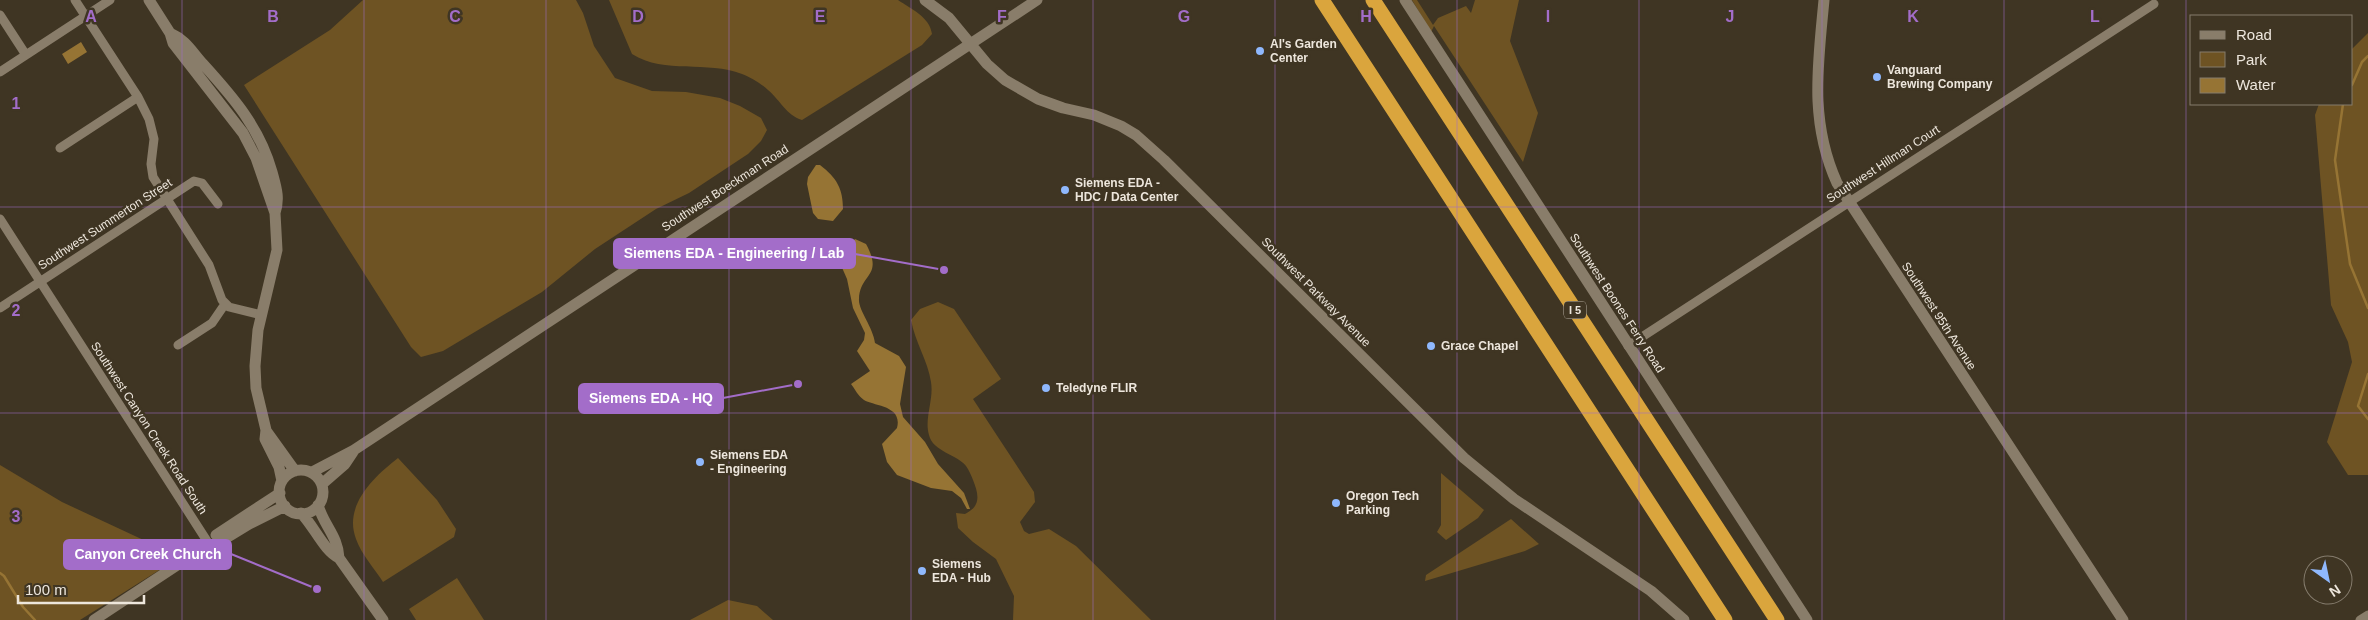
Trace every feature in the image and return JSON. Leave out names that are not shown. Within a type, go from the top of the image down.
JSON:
[{"type":"highway","points":[[1322,0],[1725,620]]},
{"type":"highway","name":"I 5","points":[[1373,0],[1777,620]]},
{"type":"main road","points":[[149,0],[170,33],[173,44],[243,133],[256,158],[269,201],[275,213],[277,250],[262,315],[255,366],[257,396],[266,430],[295,470],[312,472],[322,484],[322,499],[313,510],[301,513],[292,511],[285,506],[279,468],[265,439],[266,430]]},
{"type":"main road","name":"Southwest Parkway Avenue","points":[[925,0],[950,18],[996,73],[1020,90],[1063,108],[1107,119],[1128,130],[1145,143],[1464,458],[1514,499],[1661,598],[1684,620]]},
{"type":"main road","name":"Southwest Boeckman Road","points":[[312,472],[354,450],[1036,0]]},
{"type":"main road","name":"Southwest Boones Ferry Road","points":[[1405,0],[1806,620]]},
{"type":"main road","name":"Southwest 95th Avenue","points":[[1824,0],[1816,89],[1817,116],[1829,164],[1848,202],[2122,620]]},
{"type":"main road","name":"Southwest Boeckman Road","points":[[322,484],[345,464],[354,450]]},
{"type":"main road","points":[[94,620],[196,552],[200,545],[281,487],[295,470]]},
{"type":"main road","points":[[318,505],[321,516],[338,545],[339,558]]},
{"type":"main road","points":[[196,552],[203,552],[248,524],[285,506]]},
{"type":"main road","points":[[301,513],[314,527],[331,554],[339,558],[383,620]]},
{"type":"street","points":[[75,0],[138,97],[152,128],[153,177],[209,265],[225,304]]},
{"type":"street","points":[[0,72],[110,0]]},
{"type":"street","name":"Southwest Hillman Court","points":[[1628,346],[2154,4]]},
{"type":"street","points":[[0,15],[26,55]]},
{"type":"street","points":[[60,148],[138,97]]},
{"type":"street","name":"Southwest Summerton Street","points":[[0,308],[194,181],[198,181],[207,188],[218,204]]},
{"type":"street","name":"Southwest Canyon Creek Road South","points":[[0,219],[207,541]]},
{"type":"street","points":[[225,304],[262,315]]},
{"type":"street","points":[[178,345],[212,323],[225,304]]},
{"type":"street","points":[[2360,620],[2368,615]]},
{"type":"green space","points":[[363,0],[576,0],[583,13],[594,46],[615,78],[652,91],[686,92],[720,98],[740,106],[761,118],[767,130],[761,141],[748,154],[689,193],[656,209],[595,249],[542,292],[443,351],[421,357],[411,347],[244,85],[330,30]]},
{"type":"green space","points":[[609,0],[898,0],[924,18],[932,34],[922,45],[802,120],[792,115],[763,85],[742,74],[715,68],[658,64],[632,54]]},
{"type":"green space","points":[[1412,0],[1417,0],[1433,25],[1438,18],[1466,6],[1471,13],[1475,0],[1519,0],[1510,41],[1538,113],[1523,162],[1434,26],[1431,32]]},
{"type":"green space","points":[[2368,33],[2368,475],[2348,475],[2327,442],[2352,362],[2348,342],[2331,305],[2315,115],[2319,105],[2353,105],[2353,48]]},
{"type":"green space","points":[[938,302],[954,309],[1001,379],[973,399],[1034,492],[1035,502],[1020,522],[1024,531],[1029,534],[1049,529],[1076,546],[1151,620],[1013,620],[1014,596],[996,559],[958,528],[956,513],[965,514],[970,511],[977,500],[977,491],[971,474],[962,462],[935,445],[929,435],[931,382],[911,320],[920,309]]},
{"type":"green space","points":[[398,458],[437,500],[456,529],[454,537],[383,582],[358,545],[353,526],[354,515],[358,503],[371,483]]},
{"type":"green space","points":[[0,465],[62,502],[180,557],[80,620],[0,620]]},
{"type":"green space","points":[[1441,473],[1484,510],[1478,518],[1446,540],[1437,532],[1441,525]]},
{"type":"green space","points":[[1511,519],[1539,544],[1525,551],[1425,581],[1426,575]]},
{"type":"green space","points":[[457,578],[484,620],[416,620],[409,609]]},
{"type":"green space","points":[[728,600],[757,606],[773,620],[690,620]]},
{"type":"water","points":[[81,42],[87,52],[68,64],[62,54]]},
{"type":"water","points":[[816,165],[820,165],[835,179],[842,196],[843,209],[833,221],[818,219],[813,213],[807,184],[808,177]]},
{"type":"water","points":[[855,239],[866,244],[873,263],[870,274],[860,291],[859,303],[872,331],[875,343],[899,356],[906,367],[900,404],[903,417],[925,442],[938,464],[964,493],[970,509],[967,509],[961,498],[952,491],[931,488],[897,475],[887,462],[882,444],[897,428],[898,420],[896,415],[886,408],[864,400],[851,384],[870,371],[857,351],[864,340],[865,333],[853,308],[847,279],[840,263],[841,257]]},
{"type":"waterway","points":[[2353,83],[2362,62],[2368,56]]},
{"type":"waterway","points":[[2343,105],[2335,160],[2350,264],[2368,308]]},
{"type":"waterway","points":[[2368,374],[2358,406],[2368,419]]},
{"type":"waterway","points":[[0,573],[4,576],[23,607],[35,620]]},
{"type":"place","name":"Al's Garden Center","points":[[1260,51]]},
{"type":"place","name":"Vanguard Brewing Company","points":[[1877,77]]},
{"type":"place","name":"Siemens EDA - HDC / Data Center","points":[[1065,190]]},
{"type":"place","name":"Siemens EDA - Engineering / Lab","points":[[944,270]]},
{"type":"place","name":"Grace Chapel","points":[[1431,346]]},
{"type":"place","name":"Siemens EDA - HQ","points":[[798,384]]},
{"type":"place","name":"Teledyne FLIR","points":[[1046,388]]},
{"type":"place","name":"Siemens EDA - Engineering","points":[[700,462]]},
{"type":"place","name":"Oregon Tech Parking","points":[[1336,503]]},
{"type":"place","name":"Siemens EDA - Hub","points":[[922,571]]},
{"type":"place","name":"Canyon Creek Church","points":[[317,589]]}]
